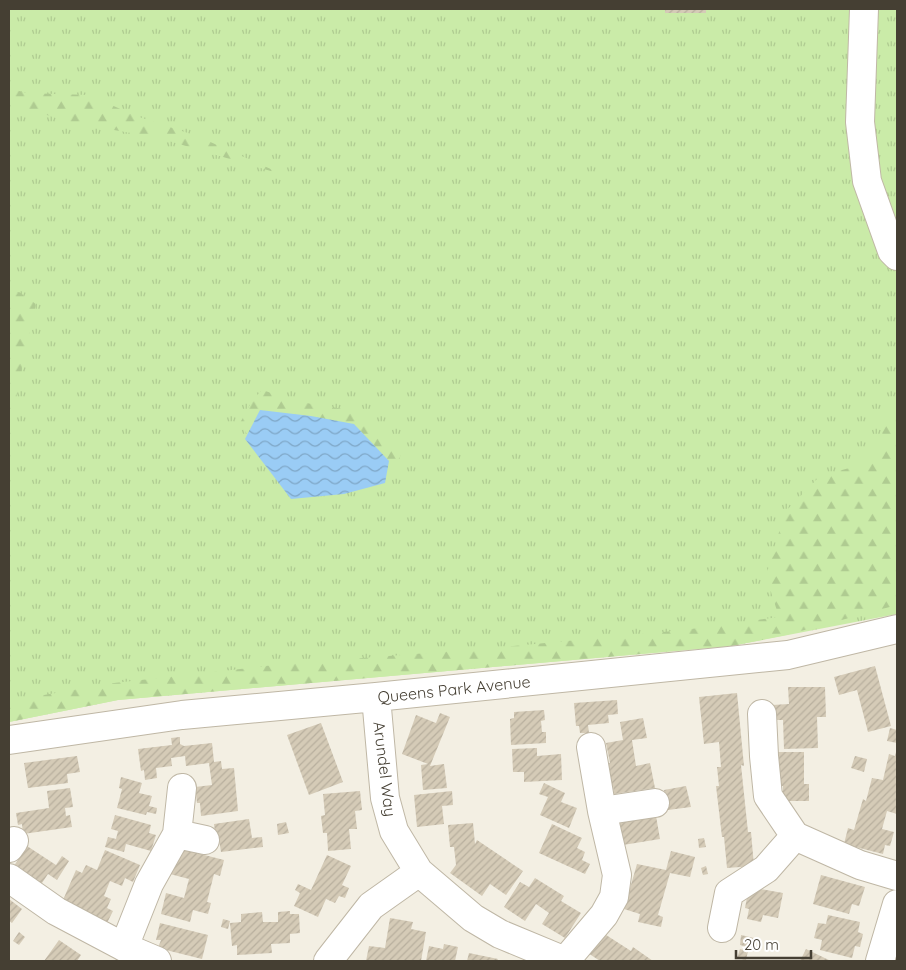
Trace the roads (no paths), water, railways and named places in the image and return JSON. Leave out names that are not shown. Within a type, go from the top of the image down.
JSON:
[{"type":"street","points":[[864,9],[860,122],[867,181],[892,251],[897,256]]},
{"type":"street","name":"Queens Park Avenue","points":[[9,740],[182,715],[788,655],[897,629]]},
{"type":"street","name":"Arundel Way","points":[[376,697],[385,798],[394,831],[419,872],[473,918],[500,934],[565,961]]},
{"type":"street","points":[[762,714],[768,796],[795,836],[860,865],[897,876]]},
{"type":"street","points":[[565,961],[604,915],[614,897],[616,875],[591,747]]},
{"type":"street","points":[[128,953],[149,884],[177,834],[182,788]]},
{"type":"street","points":[[602,810],[655,803]]},
{"type":"street","points":[[177,834],[205,840]]},
{"type":"street","points":[[722,928],[729,893],[766,869],[795,836]]},
{"type":"street","points":[[328,961],[371,906],[419,872]]},
{"type":"street","points":[[9,878],[56,912],[128,953],[157,961]]},
{"type":"street","points":[[880,961],[897,904]]},
{"type":"water","points":[[260,410],[311,416],[354,424],[389,461],[385,483],[344,494],[291,499],[245,439]]}]
